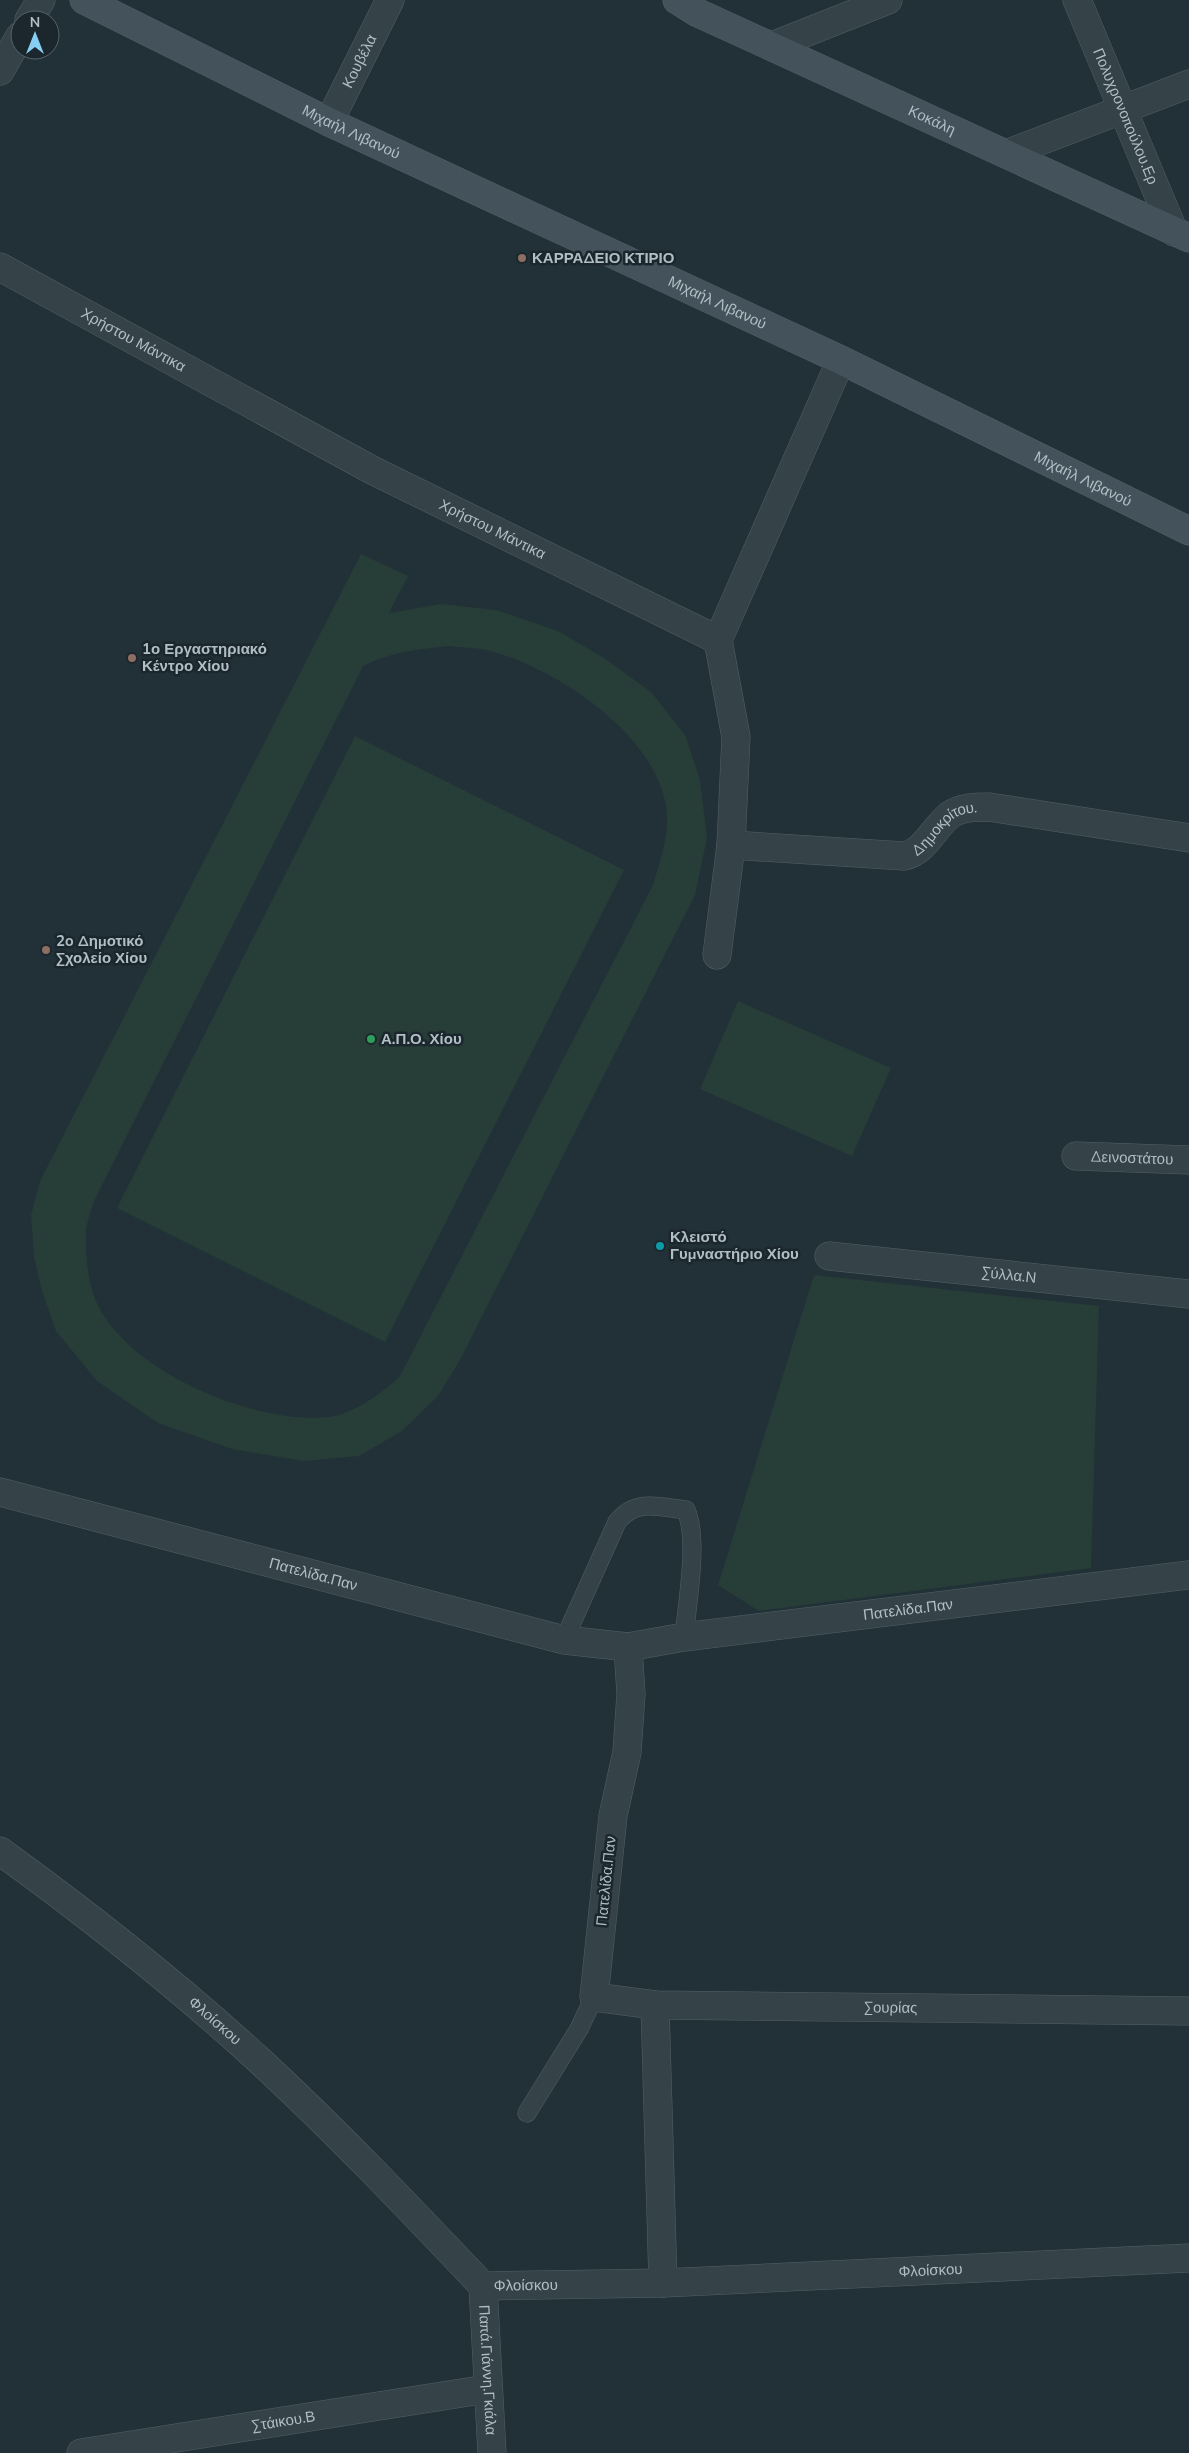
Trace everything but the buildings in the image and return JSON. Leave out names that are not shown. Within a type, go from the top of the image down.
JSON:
[{"type":"street","name":"Μιχαήλ Λιβανού","points":[[84,0],[329,122],[842,360],[1189,531]]},
{"type":"street","name":"Κουβέλα","points":[[329,122],[390,0]]},
{"type":"street","name":"Κοκάλη","points":[[677,0],[696,12],[1181,235]]},
{"type":"street","points":[[772,46],[888,0]]},
{"type":"street","name":"Πολυχρονοπούλου.Ερ","points":[[1077,0],[1122,108],[1181,235]]},
{"type":"street","points":[[0,71],[10,54]]},
{"type":"street","points":[[1006,154],[1122,108],[1189,84]]},
{"type":"street","name":"Χρήστου Μάντικα","points":[[0,267],[372,470],[718,640]]},
{"type":"street","points":[[717,955],[731,845],[736,737],[718,640],[842,360]]},
{"type":"street","name":"Δημοκρίτου.","points":[[731,845],[904,856],[916,851],[950,814],[976,807],[989,807],[1189,838]]},
{"type":"street","name":"Δεινοστάτου","points":[[1076,1156],[1189,1160]]},
{"type":"street","name":"Σύλλα.Ν","points":[[829,1256],[1189,1294]]},
{"type":"street","name":"Πατελίδα.Παν","points":[[0,1492],[564,1640],[628,1647],[684,1637],[1189,1575]]},
{"type":"street","name":"Πατελίδα.Παν","points":[[594,1997],[613,1816],[627,1752],[631,1694],[628,1647]]},
{"type":"street","name":"Φλοίσκου","points":[[0,1851],[90,1916],[258,2059],[372,2168],[483,2286],[663,2283],[1189,2258]]},
{"type":"street","name":"Σουρίας","points":[[594,1997],[655,2005],[1189,2011]]},
{"type":"street","points":[[655,2005],[663,2283]]},
{"type":"street","name":"Παπά.Γιάννη.Γκιάλα","points":[[483,2286],[492,2453]]},
{"type":"street","name":"Στάικου.Β","points":[[80,2453],[488,2389]]},
{"type":"lane","points":[[564,1640],[617,1522],[626,1511],[642,1505],[686,1510],[690,1518],[692,1539],[684,1637]]},
{"type":"lane","points":[[527,2113],[579,2029],[594,1997]]},
{"type":"green space","points":[[361,554],[408,576],[389,613],[441,604],[496,610],[558,631],[604,658],[651,692],[685,735],[700,780],[707,838],[695,895],[460,1360],[438,1396],[402,1431],[359,1456],[304,1461],[232,1449],[158,1423],[97,1381],[56,1331],[41,1288],[34,1256],[31,1215],[40,1181]],"holes":[[[449,646],[490,651],[517,660],[547,674],[577,692],[605,713],[630,737],[649,764],[663,792],[667,821],[666,837],[653,885],[400,1376],[386,1389],[358,1407],[329,1417],[299,1417],[266,1412],[231,1403],[196,1389],[164,1371],[135,1350],[112,1327],[96,1301],[88,1268],[86,1230],[94,1201],[363,666],[384,657],[405,652]]]},
{"type":"green space","name":"Α.Π.Ο. Χίου","points":[[355,736],[624,870],[385,1342],[117,1208]]},
{"type":"green space","points":[[738,1001],[891,1068],[852,1156],[700,1089]]},
{"type":"green space","points":[[814,1275],[1099,1306],[1091,1568],[759,1611],[718,1585]]},
{"type":"place","name":"ΚΑΡΡΑΔΕΙΟ ΚΤΙΡΙΟ","points":[[522,258]]},
{"type":"place","name":"1ο Εργαστηριακό Κέντρο Χίου","points":[[132,658]]},
{"type":"place","name":"2o Δημοτικό Σχολείο Χίου","points":[[46,950]]},
{"type":"place","name":"Α.Π.Ο. Χίου","points":[[371,1039]]},
{"type":"place","name":"Κλειστό Γυμναστήριο Χίου","points":[[660,1246]]}]
